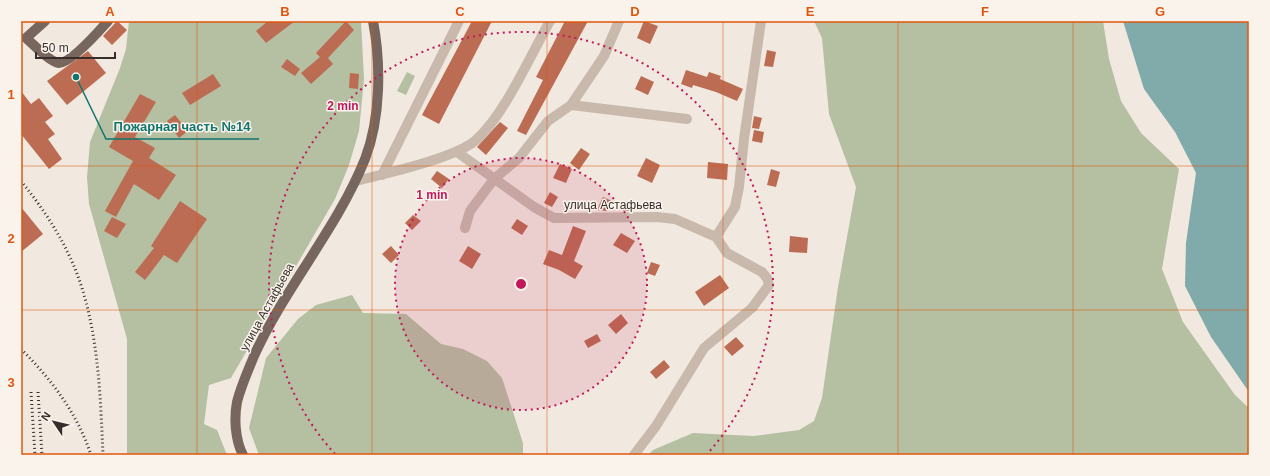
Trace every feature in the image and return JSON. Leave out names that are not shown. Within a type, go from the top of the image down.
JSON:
[{"type":"main road","points":[[45,21],[26,38],[53,61],[58,63],[64,62],[80,50],[108,21]]},
{"type":"main road","name":"улица Астафьева","points":[[243,455],[236,430],[237,403],[245,377],[261,340],[356,181],[366,157],[374,122],[379,71],[374,21]]},
{"type":"street","points":[[382,175],[459,21]]},
{"type":"street","points":[[356,181],[382,175],[457,152],[476,140],[501,110],[550,21]]},
{"type":"street","points":[[465,228],[470,211],[494,179],[519,158],[548,121],[571,105],[604,56],[619,21]]},
{"type":"street","points":[[634,455],[656,426],[704,348],[752,308],[769,285],[767,278],[762,272],[727,253],[716,237],[730,218],[735,208],[738,194],[744,139],[761,21]]},
{"type":"street","points":[[571,105],[687,119]]},
{"type":"street","name":"улица Астафьева","points":[[457,152],[534,207],[554,218],[657,217],[675,219],[716,237]]},
{"type":"green space","points":[[129,21],[361,21],[364,79],[359,131],[349,165],[335,199],[231,378],[209,385],[204,424],[217,430],[227,455],[127,455],[127,339],[89,204],[87,177],[90,142],[120,68],[126,49]]},
{"type":"green space","points":[[814,21],[1103,21],[1109,59],[1121,101],[1141,133],[1179,169],[1162,269],[1183,322],[1235,395],[1249,408],[1249,455],[648,455],[653,450],[693,433],[754,436],[799,430],[814,421],[822,398],[838,287],[856,187],[829,114],[822,38]]},
{"type":"green space","points":[[407,72],[415,76],[406,95],[397,91]]},
{"type":"green space","points":[[352,295],[363,313],[406,314],[441,344],[463,349],[487,361],[502,378],[523,443],[523,455],[259,455],[249,428],[266,358],[298,319],[316,305]]},
{"type":"water","points":[[1123,21],[1249,21],[1249,392],[1211,337],[1185,286],[1186,243],[1196,173],[1175,132],[1144,89]]},
{"type":"building","points":[[117,21],[127,30],[112,45],[103,36]]},
{"type":"building","points":[[268,21],[295,21],[266,43],[256,31]]},
{"type":"building","points":[[346,21],[354,30],[328,58],[333,64],[311,84],[301,73],[320,57],[316,53]]},
{"type":"building","points":[[472,21],[492,21],[439,124],[422,115]]},
{"type":"building","points":[[565,21],[588,21],[526,135],[517,131],[543,80],[536,77]]},
{"type":"building","points":[[644,21],[658,26],[650,44],[637,38]]},
{"type":"building","points":[[767,50],[776,52],[773,67],[764,66]]},
{"type":"building","points":[[88,51],[106,73],[67,105],[47,81]]},
{"type":"building","points":[[287,59],[300,69],[295,76],[281,67]]},
{"type":"building","points":[[686,70],[707,77],[709,72],[721,76],[720,79],[743,89],[737,101],[716,92],[693,85],[692,88],[681,84]]},
{"type":"building","points":[[350,73],[359,74],[358,89],[349,88]]},
{"type":"building","points":[[213,74],[221,86],[190,105],[182,93]]},
{"type":"building","points":[[641,76],[654,82],[648,95],[635,89]]},
{"type":"building","points":[[21,91],[31,104],[39,98],[53,116],[45,122],[55,134],[48,139],[62,159],[49,169],[21,134]]},
{"type":"building","points":[[140,94],[156,102],[135,137],[155,148],[149,158],[176,175],[159,200],[134,184],[116,217],[105,211],[133,161],[109,147]]},
{"type":"building","points":[[175,115],[188,131],[179,138],[167,121]]},
{"type":"building","points":[[754,116],[762,118],[759,129],[752,128]]},
{"type":"building","points":[[500,122],[508,128],[486,155],[477,147]]},
{"type":"building","points":[[754,130],[764,132],[762,143],[752,141]]},
{"type":"building","points":[[581,148],[590,154],[579,170],[570,163]]},
{"type":"building","points":[[646,158],[660,165],[652,183],[637,176]]},
{"type":"building","points":[[708,162],[728,164],[727,180],[707,178]]},
{"type":"building","points":[[560,164],[572,169],[566,183],[553,178]]},
{"type":"building","points":[[771,169],[780,172],[776,187],[767,185]]},
{"type":"building","points":[[437,171],[449,179],[442,188],[431,179]]},
{"type":"building","points":[[550,192],[558,197],[552,207],[544,203]]},
{"type":"building","points":[[603,197],[612,201],[607,211],[597,210]]},
{"type":"building","points":[[180,201],[207,219],[177,263],[164,255],[145,280],[135,272],[154,248],[151,246]]},
{"type":"building","points":[[624,201],[633,203],[631,211],[623,211]]},
{"type":"building","points":[[21,207],[43,234],[21,252]]},
{"type":"building","points":[[413,215],[421,221],[412,230],[405,223]]},
{"type":"building","points":[[112,217],[126,224],[117,238],[104,231]]},
{"type":"building","points":[[517,219],[528,226],[522,235],[511,228]]},
{"type":"building","points":[[573,226],[586,231],[574,261],[583,266],[575,279],[559,270],[543,264],[549,250],[562,255]]},
{"type":"building","points":[[621,233],[635,241],[627,253],[613,245]]},
{"type":"building","points":[[790,236],[808,238],[807,253],[789,252]]},
{"type":"building","points":[[391,246],[399,255],[391,263],[382,254]]},
{"type":"building","points":[[468,246],[481,254],[472,269],[459,261]]},
{"type":"building","points":[[651,262],[660,265],[655,276],[647,273]]},
{"type":"building","points":[[720,275],[729,288],[704,306],[695,292]]},
{"type":"building","points":[[621,314],[628,323],[616,334],[608,325]]},
{"type":"building","points":[[597,334],[601,341],[588,348],[584,341]]},
{"type":"building","points":[[736,337],[744,346],[732,356],[724,347]]},
{"type":"building","points":[[664,360],[670,367],[656,379],[650,372]]},
{"type":"railway","points":[[21,181],[34,197],[66,249],[77,273],[85,298],[91,323],[98,376],[103,455]]},
{"type":"railway","points":[[21,349],[53,385],[71,411],[79,425],[91,455]]},
{"type":"railway","points":[[31,392],[35,455]]},
{"type":"railway","points":[[38,392],[42,455]]},
{"type":"place","name":"Пожарная часть №14","points":[[76,77]]}]
